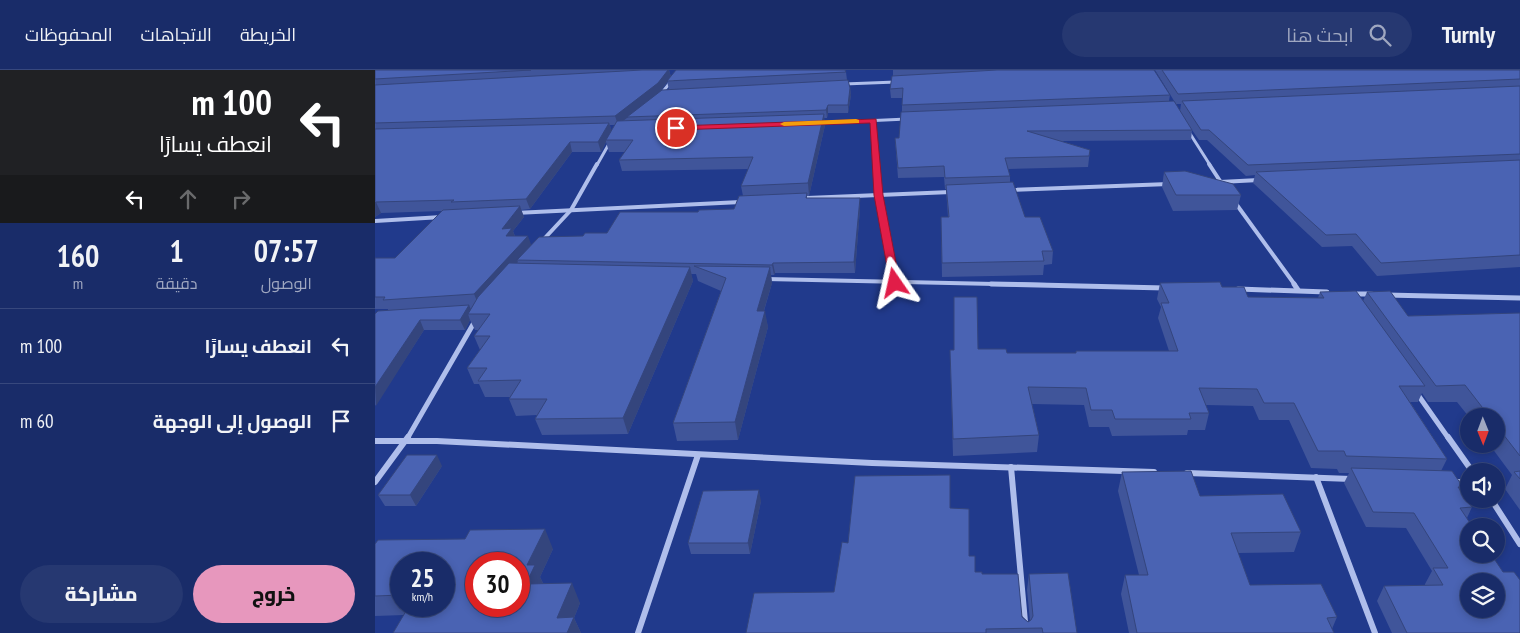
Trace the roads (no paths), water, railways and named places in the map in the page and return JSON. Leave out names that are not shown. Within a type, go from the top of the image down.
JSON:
[{"type":"street","points":[[668,74],[679,71]]},
{"type":"street","points":[[654,100],[662,94],[679,71]]},
{"type":"street","points":[[835,85],[903,82]]},
{"type":"street","points":[[662,94],[671,93]]},
{"type":"street","points":[[814,123],[912,119]]},
{"type":"street","points":[[873,121],[879,195],[895,283]]},
{"type":"street","points":[[1184,124],[1226,190]]},
{"type":"street","points":[[539,246],[571,210],[612,138]]},
{"type":"street","points":[[1211,182],[1260,180]]},
{"type":"street","points":[[1006,190],[1172,184]]},
{"type":"street","points":[[799,199],[957,192]]},
{"type":"street","points":[[1232,198],[1298,290]]},
{"type":"street","points":[[512,213],[749,201]]},
{"type":"street","points":[[375,221],[443,217]]},
{"type":"street","points":[[758,279],[1171,288]]},
{"type":"street","points":[[1229,289],[1298,290],[1337,293]]},
{"type":"street","points":[[1353,302],[1347,294],[1520,298]]},
{"type":"street","points":[[375,482],[406,440],[477,318]]},
{"type":"street","points":[[1410,382],[1466,463]]},
{"type":"street","points":[[375,441],[406,440],[698,455],[1159,472]]},
{"type":"street","points":[[638,633],[698,455]]},
{"type":"street","points":[[1011,467],[1026,633]]},
{"type":"street","points":[[1179,473],[1354,479]]},
{"type":"street","points":[[1316,477],[1375,633]]},
{"type":"street","points":[[1450,482],[1460,482]]},
{"type":"street","points":[[1497,508],[1520,544]]}]
